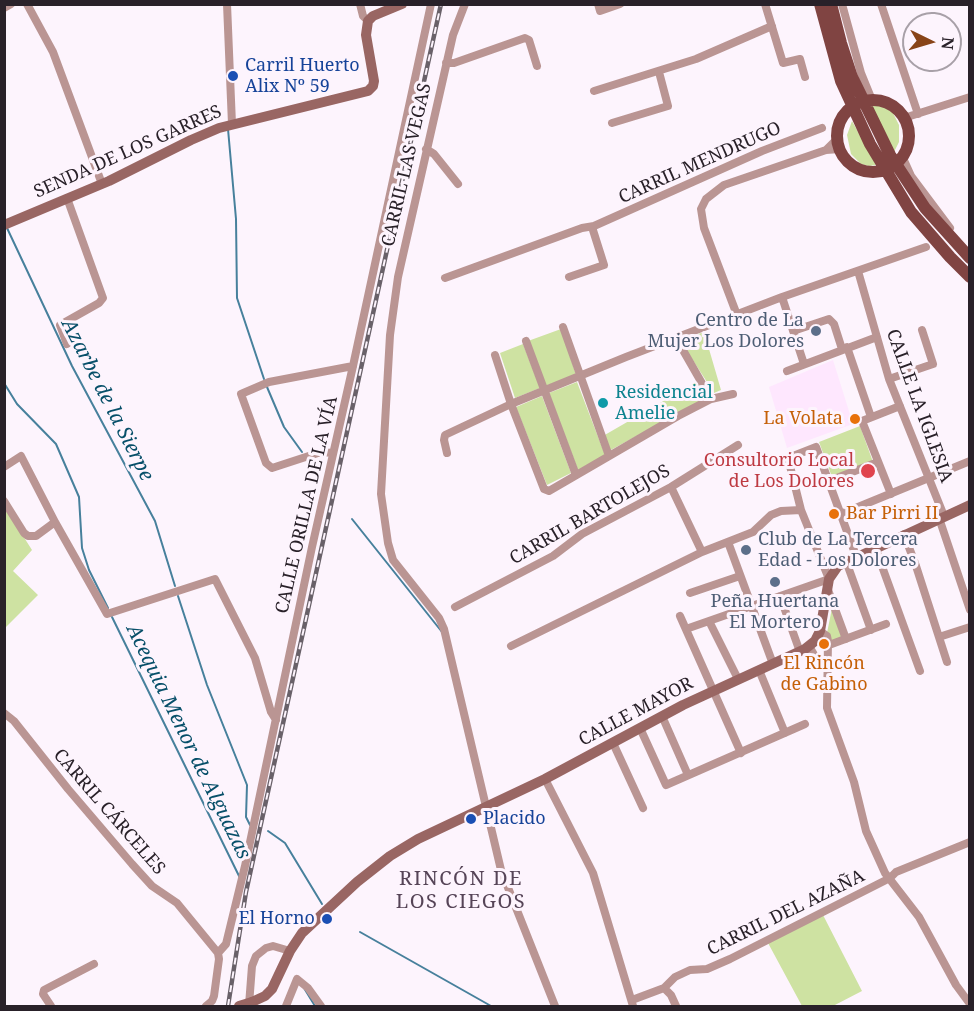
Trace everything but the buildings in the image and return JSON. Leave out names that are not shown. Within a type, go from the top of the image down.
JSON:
[{"type":"main road","points":[[368,21],[373,16],[402,4]]},
{"type":"main road","points":[[820,4],[837,67],[899,160],[925,208],[969,258]]},
{"type":"main road","points":[[831,4],[846,61],[884,170],[911,212],[969,277]]},
{"type":"main road","name":"SENDA DE LOS GARRES","points":[[4,225],[102,184],[191,140],[232,124],[368,91],[374,81],[366,35],[368,21]]},
{"type":"main road","points":[[880,100],[894,107],[904,118],[909,138],[899,160],[884,170],[871,171],[861,169],[845,158],[839,144],[838,128],[842,118],[862,103],[880,100]]},
{"type":"main road","points":[[828,584],[835,568],[851,559],[969,505]]},
{"type":"main road","name":"CALLE MAYOR","points":[[250,1004],[265,996],[272,989],[292,948],[316,919],[390,856],[418,839],[545,779],[662,716],[805,649],[815,641],[820,631],[828,584]]},
{"type":"main road","points":[[238,1006],[250,1004]]},
{"type":"street","points":[[4,8],[11,4]]},
{"type":"street","points":[[27,4],[53,52],[102,184]]},
{"type":"street","points":[[227,4],[232,124]]},
{"type":"street","points":[[360,4],[363,16],[368,21]]},
{"type":"street","name":"CALLE ORILLA DE LA VÍA","points":[[206,1006],[214,996],[218,953],[225,947],[239,892],[431,4]]},
{"type":"street","name":"CARRIL LAS VEGAS","points":[[465,4],[457,21],[446,63],[403,254],[390,335],[381,494],[388,543],[393,560],[439,618],[444,629],[501,870],[555,1006]]},
{"type":"street","points":[[598,4],[600,11],[620,4]]},
{"type":"street","points":[[765,4],[783,63],[800,59],[805,77]]},
{"type":"street","points":[[842,4],[861,73],[862,103]]},
{"type":"street","points":[[881,4],[883,16],[918,114]]},
{"type":"street","points":[[594,91],[696,59],[772,26]]},
{"type":"street","points":[[446,63],[454,63],[525,38],[529,40],[537,66]]},
{"type":"street","points":[[612,123],[668,106],[659,72]]},
{"type":"street","points":[[904,118],[969,97]]},
{"type":"street","name":"CARRIL MENDRUGO","points":[[445,278],[592,226],[822,128]]},
{"type":"street","points":[[737,315],[704,228],[701,209],[706,199],[712,192],[739,180],[839,144]]},
{"type":"street","points":[[426,149],[434,154],[458,184]]},
{"type":"street","points":[[899,160],[954,233],[969,248]]},
{"type":"street","points":[[733,165],[739,180]]},
{"type":"street","points":[[67,198],[103,298],[99,303],[60,326],[68,344]]},
{"type":"street","points":[[569,277],[604,265],[592,226]]},
{"type":"street","points":[[447,453],[445,435],[511,404],[782,297],[926,247]]},
{"type":"street","name":"CALLE LA IGLESIA","points":[[858,271],[889,379],[929,479],[969,610]]},
{"type":"street","points":[[782,297],[804,364]]},
{"type":"street","points":[[793,332],[829,320],[834,324],[871,417]]},
{"type":"street","points":[[563,327],[609,456]]},
{"type":"street","points":[[889,379],[933,364],[922,330]]},
{"type":"street","points":[[787,370],[877,337]]},
{"type":"street","points":[[676,338],[711,399]]},
{"type":"street","points":[[526,341],[576,475]]},
{"type":"street","points":[[495,356],[544,489],[549,491],[678,416],[711,399],[734,394]]},
{"type":"street","points":[[333,453],[321,452],[272,468],[266,463],[241,394],[269,382],[353,366]]},
{"type":"street","points":[[891,494],[862,421],[900,406]]},
{"type":"street","name":"CARRIL BARTOLEJOS","points":[[455,607],[553,556],[582,534],[671,487],[738,445]]},
{"type":"street","points":[[846,639],[801,510],[788,458],[816,447],[841,514],[871,630]]},
{"type":"street","points":[[4,466],[21,456],[107,614],[215,579],[255,658],[271,712],[276,720]]},
{"type":"street","points":[[841,514],[969,461]]},
{"type":"street","points":[[829,481],[878,462]]},
{"type":"street","points":[[671,487],[702,552]]},
{"type":"street","points":[[4,501],[28,536],[36,536],[55,522]]},
{"type":"street","points":[[511,646],[702,552],[753,532],[771,514],[801,510]]},
{"type":"street","points":[[904,534],[947,662]]},
{"type":"street","points":[[728,542],[773,664]]},
{"type":"street","points":[[875,547],[920,671]]},
{"type":"street","points":[[690,593],[740,576]]},
{"type":"street","points":[[686,629],[780,596],[828,584]]},
{"type":"street","points":[[780,596],[805,649],[816,658],[828,662]]},
{"type":"street","points":[[680,616],[715,690],[741,753]]},
{"type":"street","points":[[709,621],[738,679]]},
{"type":"street","points":[[829,645],[886,624]]},
{"type":"street","points":[[939,637],[969,627]]},
{"type":"street","points":[[820,631],[826,636],[829,645],[826,698],[830,719],[854,782],[866,831],[890,878],[919,917],[956,985],[969,1004]]},
{"type":"street","points":[[759,670],[785,733]]},
{"type":"street","name":"CARRIL CÁRCELES","points":[[4,713],[14,721],[132,864],[152,886],[177,903],[218,953]]},
{"type":"street","points":[[662,716],[688,775]]},
{"type":"street","points":[[640,728],[666,785],[805,724]]},
{"type":"street","points":[[613,743],[643,808]]},
{"type":"street","points":[[545,779],[592,873],[632,1003]]},
{"type":"street","name":"CARRIL DEL AZAÑA","points":[[632,1003],[664,988],[675,977],[690,969],[707,969],[730,959],[890,878],[896,872],[969,842]]},
{"type":"street","points":[[250,1004],[252,966],[256,956],[266,948],[273,946],[292,948]]},
{"type":"street","points":[[51,1006],[43,994],[44,990],[94,964]]},
{"type":"street","points":[[286,1006],[297,979],[308,988],[321,1006]]},
{"type":"street","points":[[664,988],[676,1006]]},
{"type":"shaded area","points":[[833,360],[853,424],[787,448],[769,387]]},
{"type":"green space","points":[[871,105],[882,105],[893,113],[899,125],[899,142],[894,152]]},
{"type":"green space","points":[[852,121],[876,165],[861,164],[851,154],[847,135]]},
{"type":"green space","points":[[561,329],[576,375],[545,386],[528,341]]},
{"type":"green space","points":[[704,332],[721,390],[714,393],[680,340]]},
{"type":"green space","points":[[523,344],[540,388],[515,398],[500,353]]},
{"type":"green space","points":[[698,381],[706,398],[609,451],[603,436]]},
{"type":"green space","points":[[577,382],[605,455],[578,470],[549,393]]},
{"type":"green space","points":[[542,396],[571,473],[547,485],[516,407]]},
{"type":"green space","points":[[860,426],[873,462],[832,477],[819,442]]},
{"type":"green space","points":[[4,506],[32,550],[13,571],[38,595],[5,628]]},
{"type":"green space","points":[[832,608],[844,636],[831,641],[827,633]]},
{"type":"green space","points":[[823,915],[862,991],[833,1006],[802,1006],[768,943]]},
{"type":"waterway","points":[[228,129],[236,219],[237,298],[264,379]]},
{"type":"waterway","name":"Azarbe de la Sierpe","points":[[7,228],[72,366],[155,521],[175,586]]},
{"type":"waterway","name":"Acequia Menor de Alguazas","points":[[4,383],[17,404],[56,444],[79,497],[82,548],[89,570],[108,608]]},
{"type":"waterway","points":[[267,387],[284,427],[302,452]]},
{"type":"waterway","points":[[352,519],[442,632]]},
{"type":"waterway","name":"Azarbe de la Sierpe","points":[[178,596],[207,685],[247,785],[246,817],[250,825]]},
{"type":"waterway","name":"Acequia Menor de Alguazas","points":[[112,617],[240,878]]},
{"type":"waterway","name":"Azarbe de la Sierpe","points":[[268,831],[285,843],[322,904]]},
{"type":"waterway","name":"Azarbe de la Sierpe","points":[[360,932],[491,1006]]},
{"type":"waterway","name":"Acequia Menor de Alguazas","points":[[304,988],[315,1006]]},
{"type":"railway","points":[[228,1006],[246,892],[441,4]]},
{"type":"place","name":"Carril Huerto Alix Nº 59","points":[[233,76]]},
{"type":"place","name":"Centro de La Mujer Los Dolores","points":[[816,331]]},
{"type":"place","name":"Residencial Amelie","points":[[603,403]]},
{"type":"place","name":"La Volata","points":[[855,419]]},
{"type":"place","name":"Consultorio Local de Los Dolores","points":[[868,471]]},
{"type":"place","name":"Bar Pirri II","points":[[834,514]]},
{"type":"place","name":"Club de La Tercera Edad - Los Dolores","points":[[746,550]]},
{"type":"place","name":"Peña Huertana El Mortero","points":[[775,582]]},
{"type":"place","name":"El Rincón de Gabino","points":[[824,644]]},
{"type":"place","name":"Placido","points":[[471,819]]},
{"type":"place","name":"El Horno","points":[[327,919]]},
{"type":"district","name":"RINCÓN DE LOS CIEGOS","points":[[461,890]]}]
